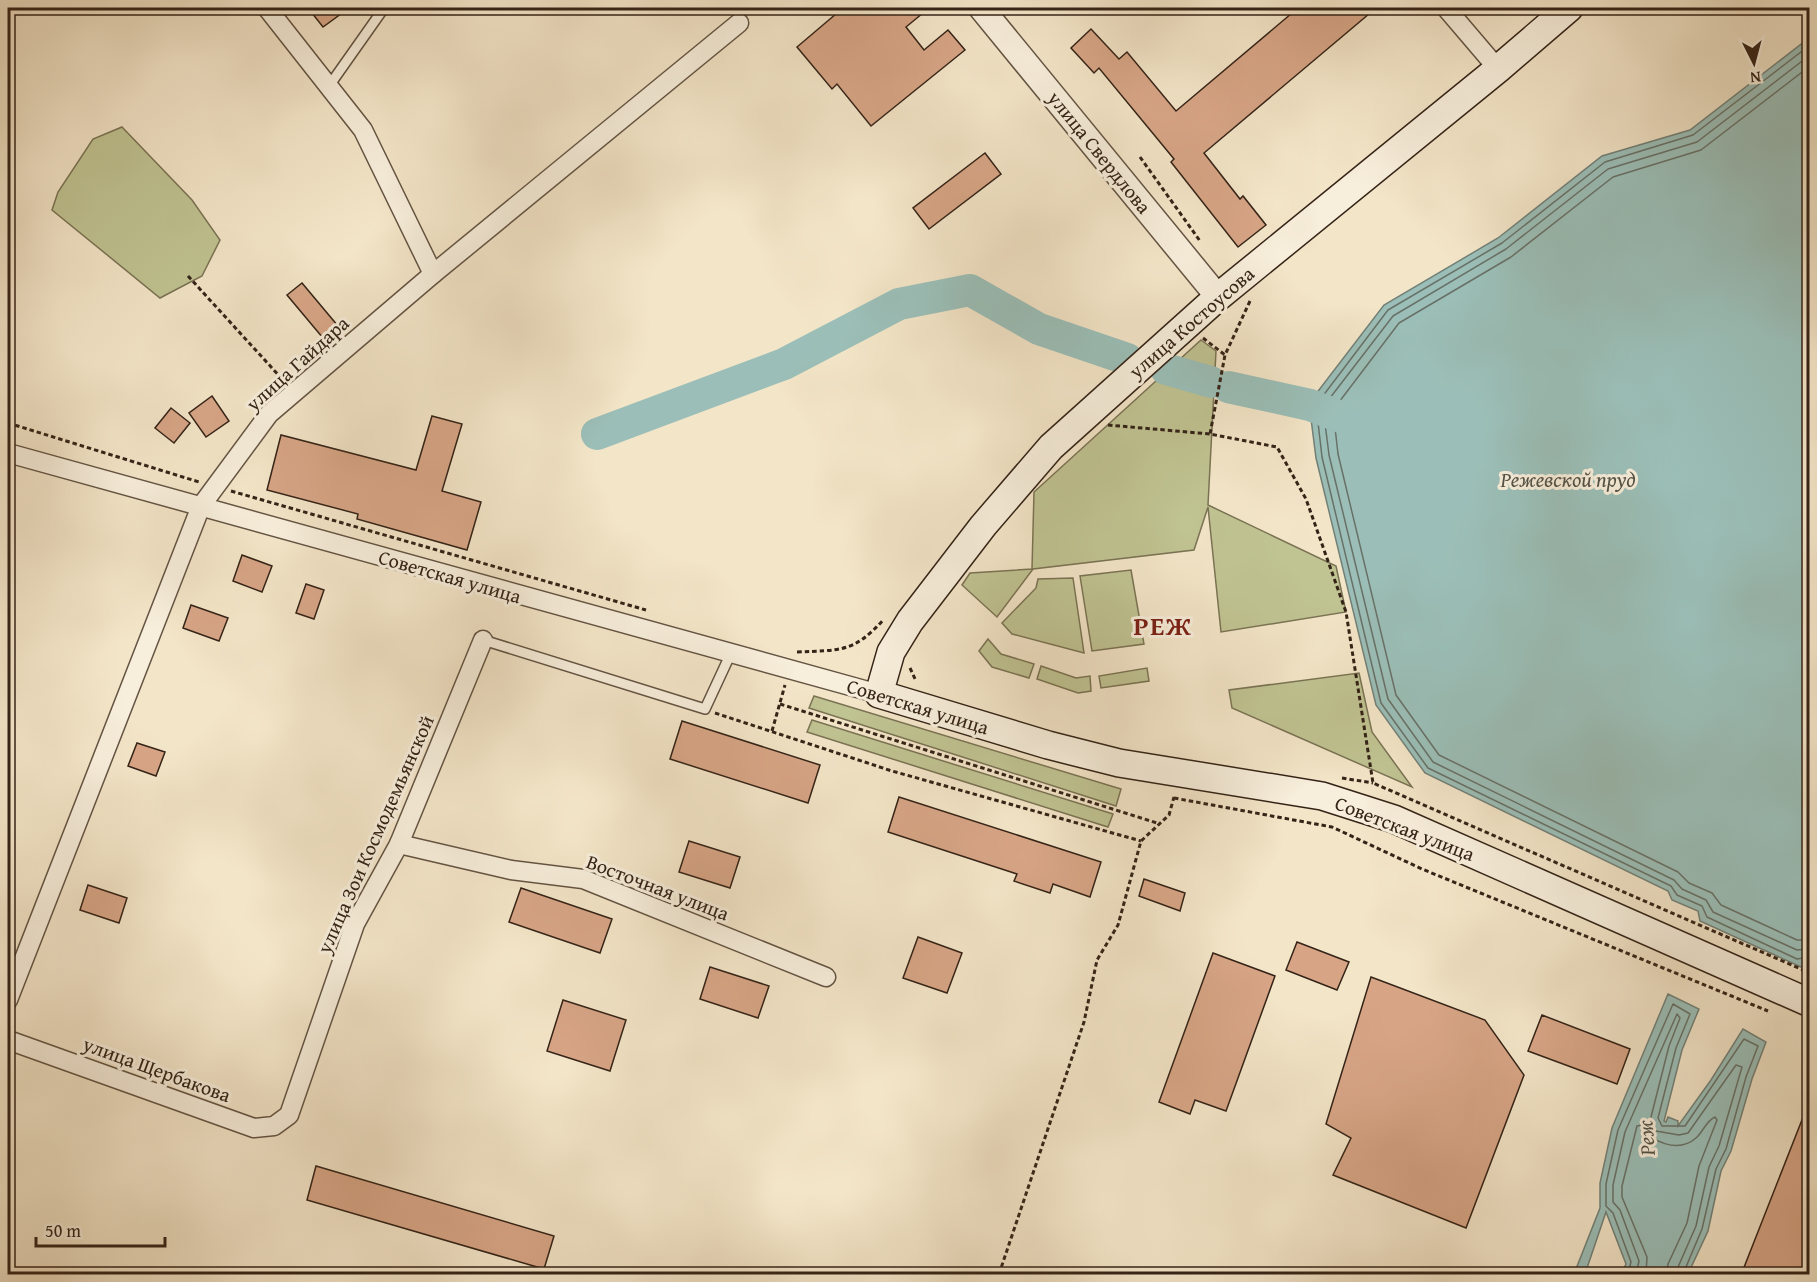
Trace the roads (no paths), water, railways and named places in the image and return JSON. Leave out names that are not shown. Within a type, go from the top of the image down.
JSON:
[{"type":"main road","name":"улица Костоусова","points":[[879,694],[891,652],[909,621],[990,517],[1051,447],[1218,297],[1498,69],[1569,8]]},
{"type":"main road","name":"Советская улица","points":[[879,694],[1048,745],[1119,763],[1322,796],[1394,819],[1809,1003]]},
{"type":"street","points":[[267,8],[363,130],[433,274]]},
{"type":"street","name":"улица Свердлова","points":[[981,8],[1218,297]]},
{"type":"street","points":[[1446,8],[1498,69]]},
{"type":"street","name":"улица Гайдара","points":[[8,1000],[201,506],[269,414],[433,274],[739,23]]},
{"type":"street","name":"Советская улица","points":[[8,453],[879,694]]},
{"type":"street","name":"улица Зои Космодемьянской","points":[[289,1115],[355,924],[399,844],[483,640]]},
{"type":"street","name":"Восточная улица","points":[[399,844],[511,870],[583,879],[826,977]]},
{"type":"street","name":"улица Щербакова","points":[[8,1040],[255,1128],[274,1126],[289,1115]]},
{"type":"lane","points":[[329,86],[384,8]]},
{"type":"lane","points":[[483,640],[705,710],[731,653]]},
{"type":"water","name":"Режевской пруд","points":[[1809,38],[1810,964],[1805,962],[1801,967],[1700,921],[1698,911],[1672,900],[1668,891],[1425,773],[1376,705],[1316,458],[1309,403],[1384,305],[1498,238],[1602,156],[1690,130]]},
{"type":"water","name":"Реж","points":[[1668,994],[1699,1009],[1682,1050],[1664,1121],[1666,1122],[1668,1117],[1678,1121],[1678,1126],[1711,1080],[1743,1029],[1766,1042],[1752,1079],[1731,1151],[1721,1171],[1708,1231],[1688,1274],[1621,1274],[1626,1264],[1606,1212],[1585,1274],[1574,1274],[1600,1208],[1600,1183],[1612,1128]]},
{"type":"waterway","points":[[597,434],[784,364],[899,304],[970,290],[1039,329],[1127,359]]},
{"type":"waterway","points":[[1166,369],[1211,382]]},
{"type":"waterway","points":[[1228,387],[1310,405],[1349,420]]},
{"type":"district","name":"РЕЖ","points":[[1163,625]]}]
